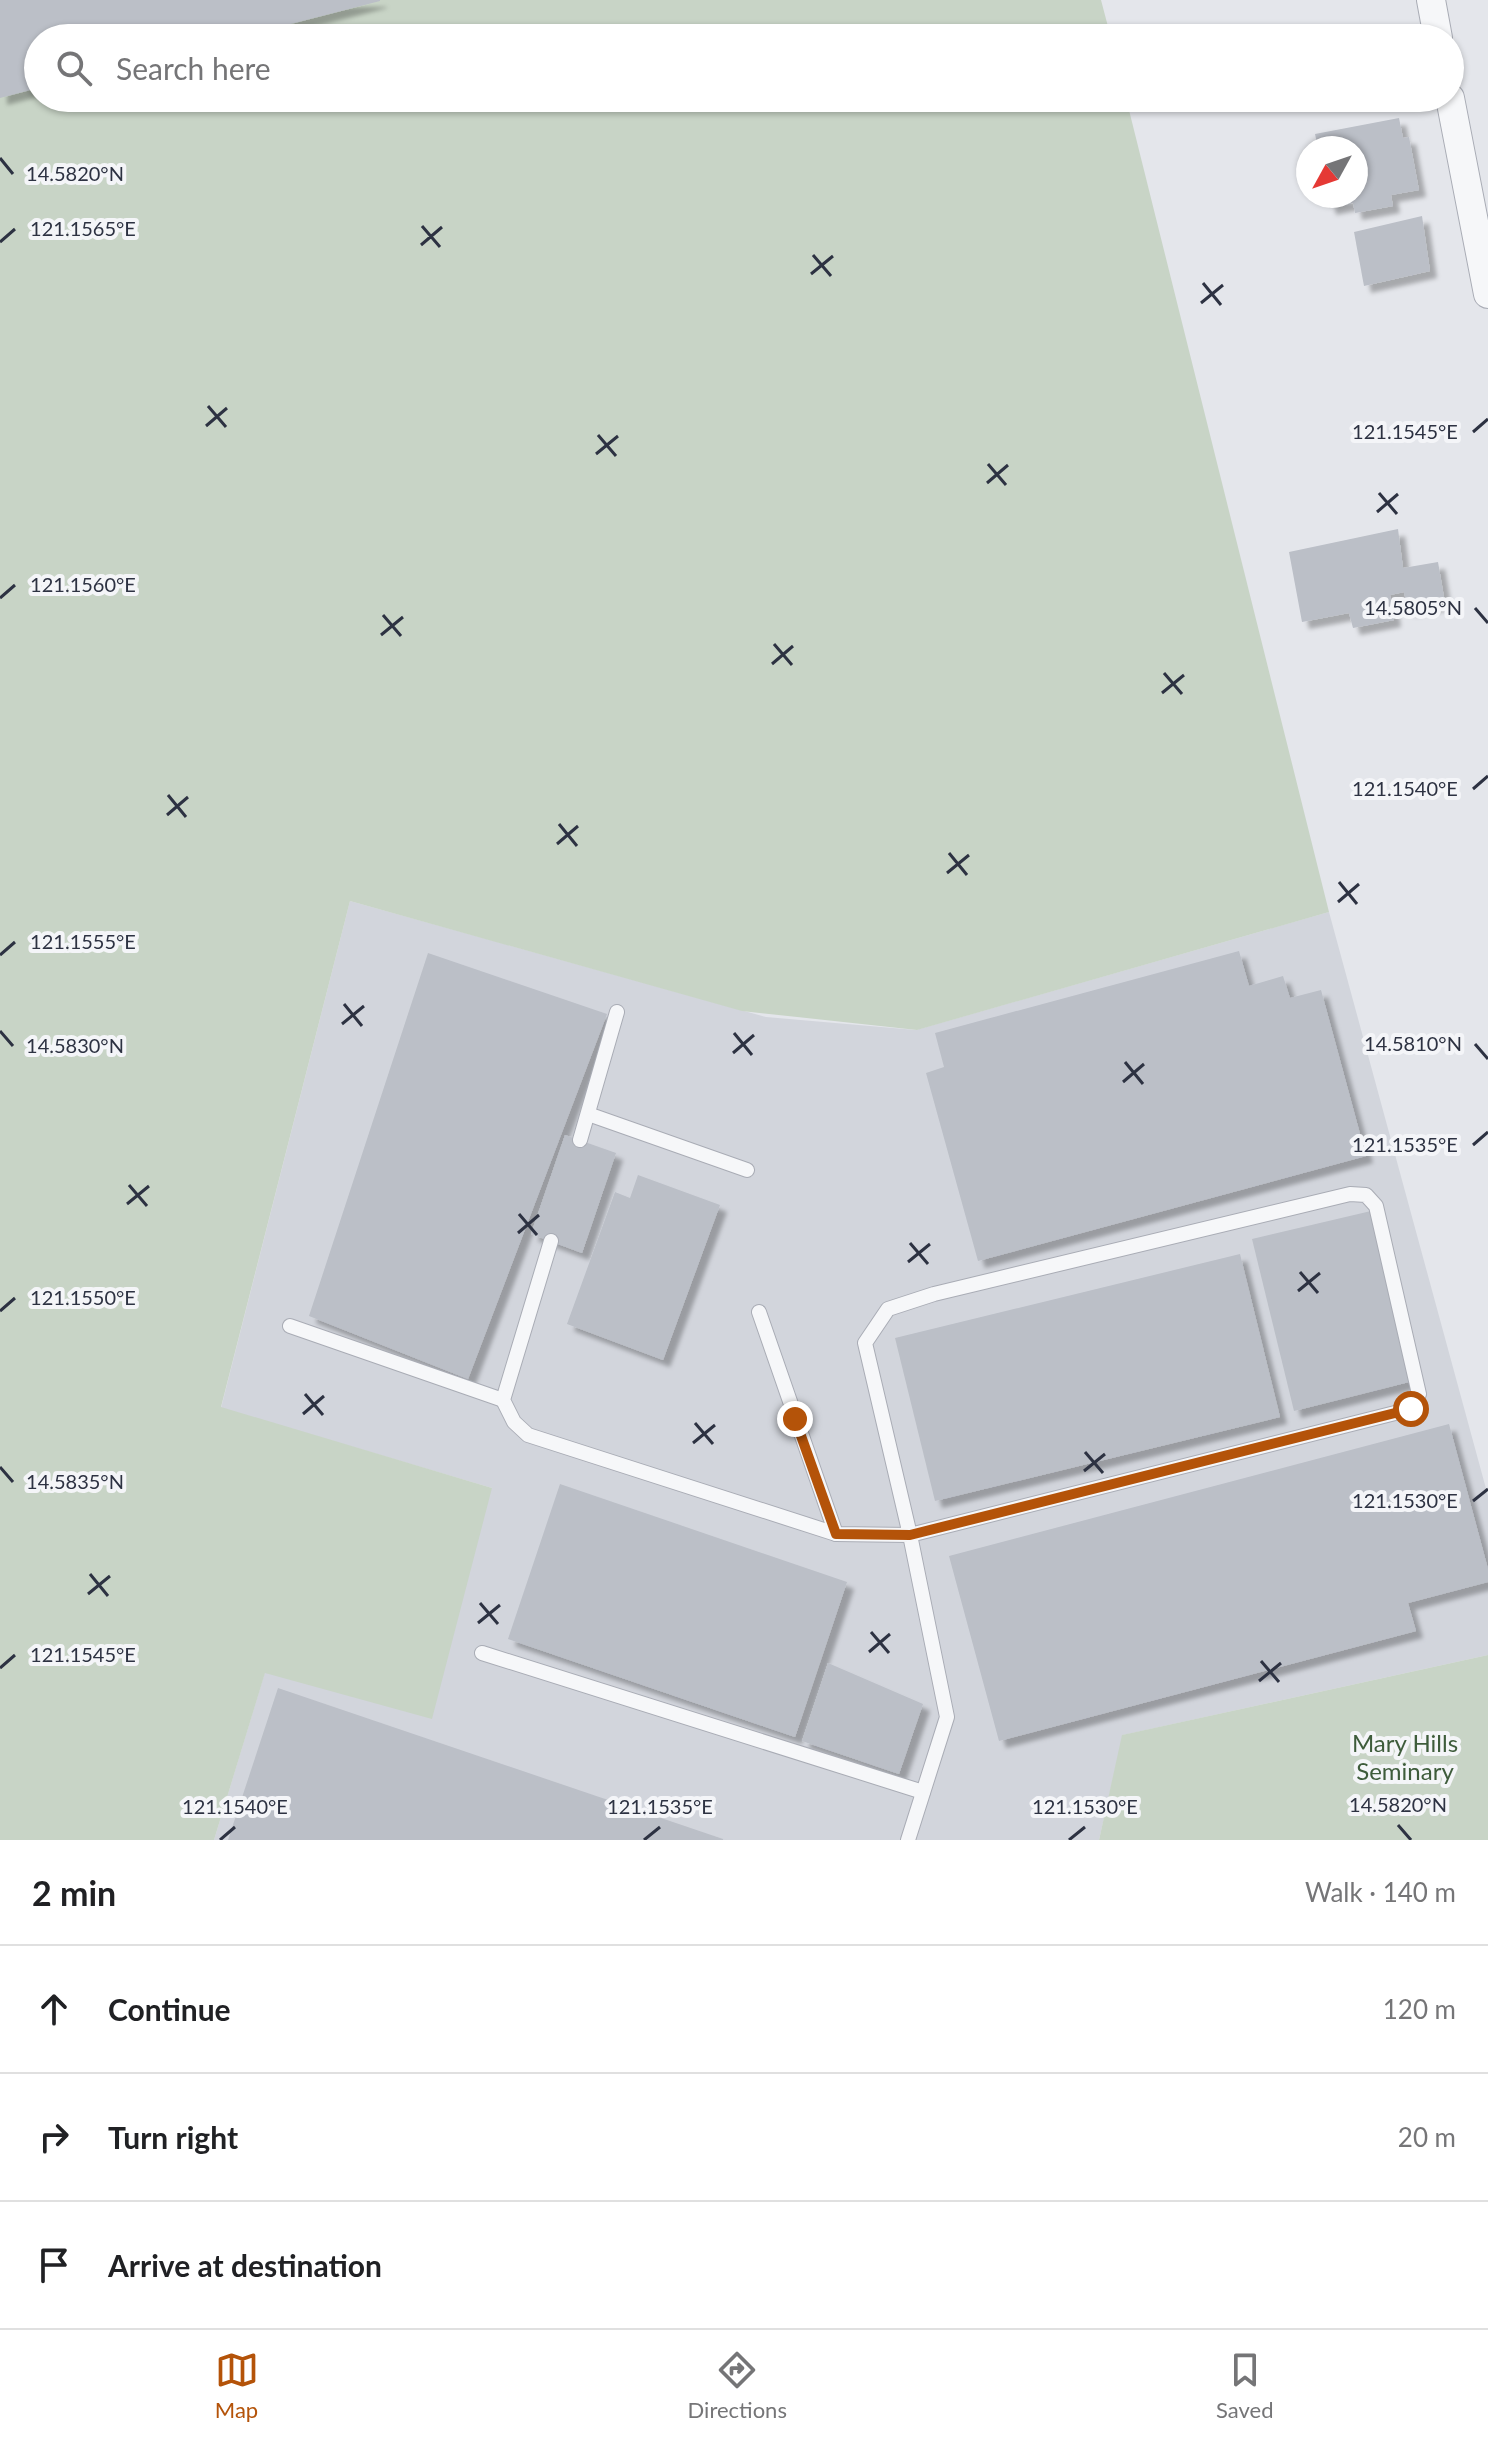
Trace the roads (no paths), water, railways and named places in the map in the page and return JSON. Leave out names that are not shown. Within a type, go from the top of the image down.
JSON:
[{"type":"street","points":[[1431,0],[1435,24]]},
{"type":"street","points":[[1453,112],[1488,294]]},
{"type":"lane","points":[[580,1140],[617,1012]]},
{"type":"lane","points":[[588,1114],[747,1170]]},
{"type":"lane","points":[[551,1241],[503,1400],[514,1422],[528,1435],[836,1534],[910,1535],[1411,1409],[1419,1394],[1376,1206],[1366,1195],[1350,1194],[934,1294],[888,1309],[865,1343],[910,1535],[947,1717],[908,1840]]},
{"type":"lane","points":[[759,1312],[836,1534]]},
{"type":"lane","points":[[290,1326],[503,1400]]},
{"type":"lane","points":[[482,1653],[923,1792]]},
{"type":"park label","name":"Mary Hills Seminary","points":[[1405,1758]]}]
